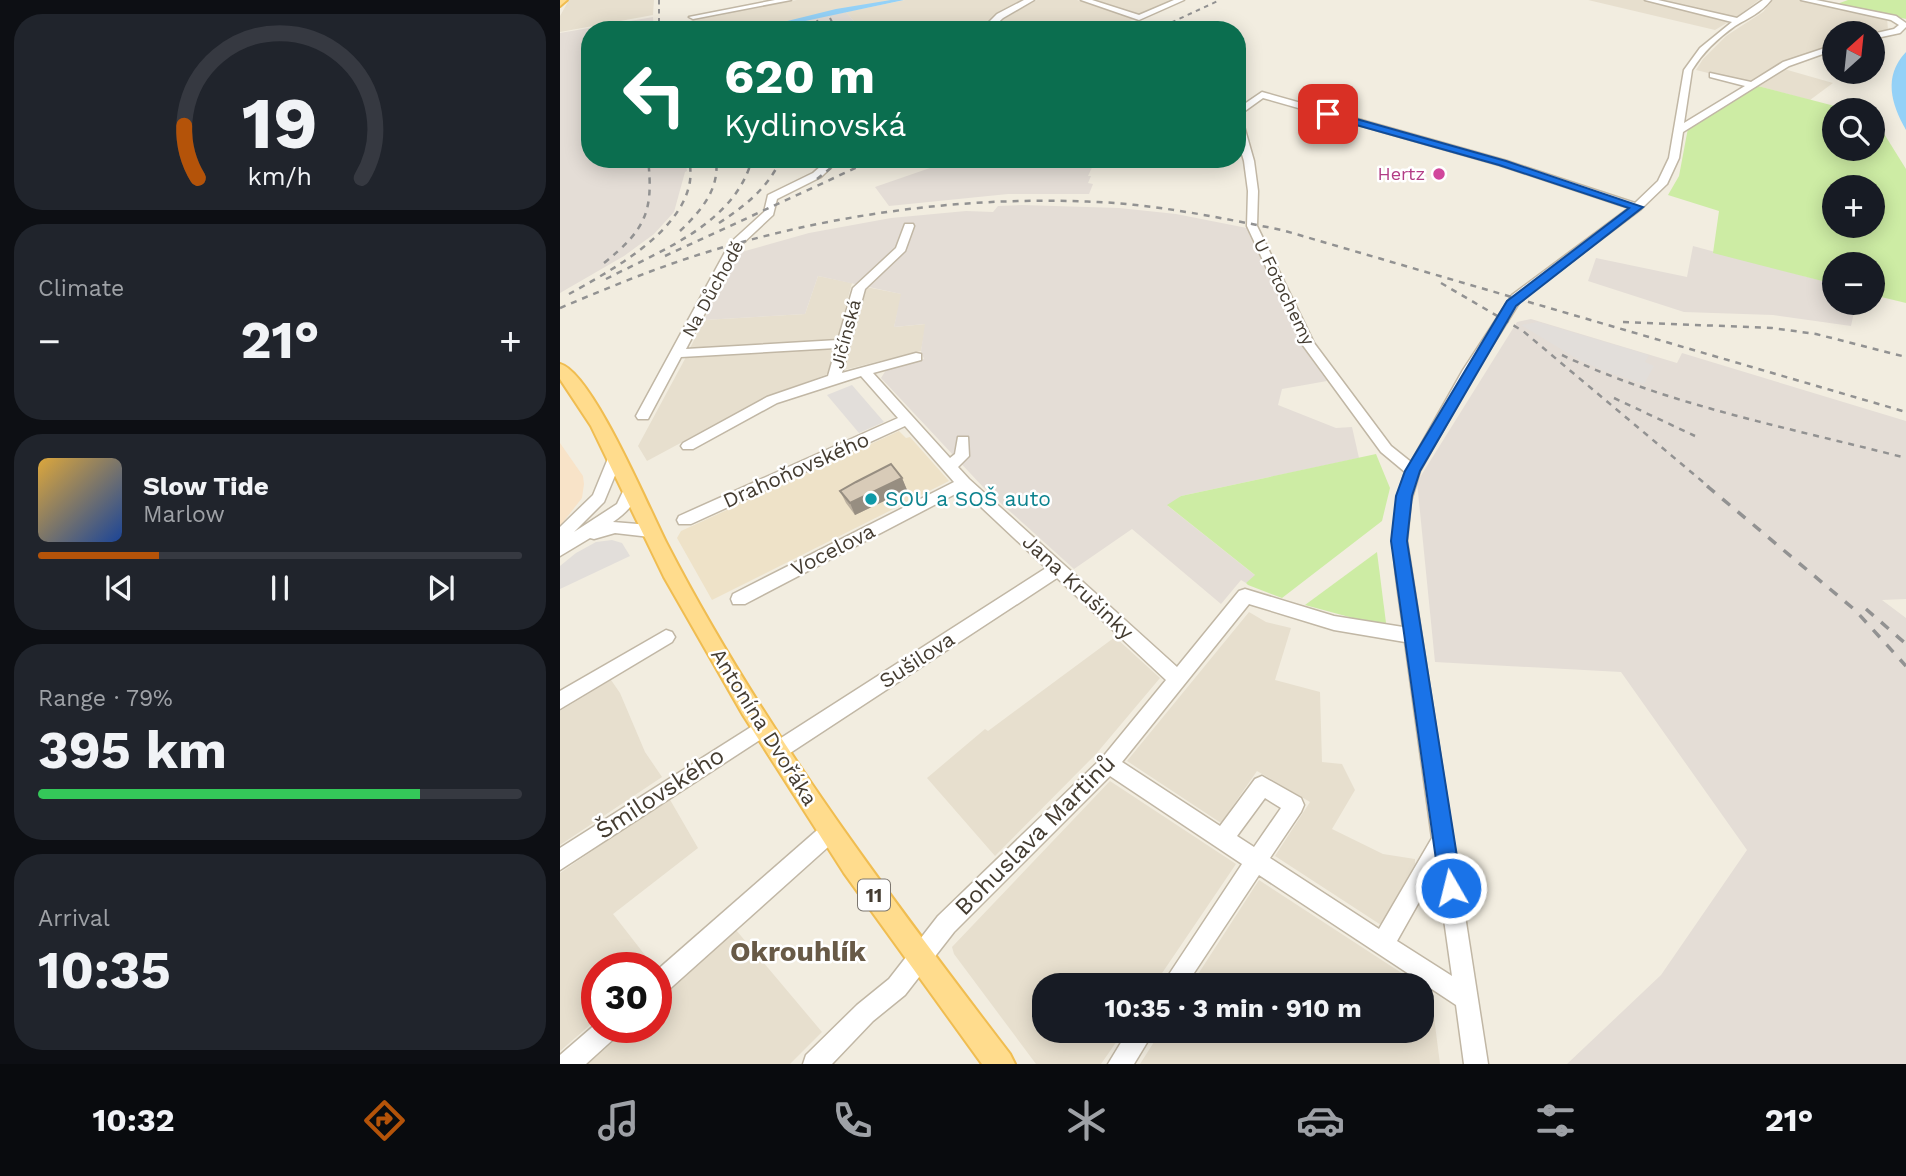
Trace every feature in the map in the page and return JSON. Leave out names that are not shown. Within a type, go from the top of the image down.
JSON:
[{"type":"main road","name":"Antonína Dvořáka","points":[[560,369],[586,402],[616,456],[632,500],[762,728],[830,832],[919,958],[1000,1064]]},
{"type":"street","points":[[696,21],[691,14],[787,0]]},
{"type":"street","points":[[995,21],[1030,0]]},
{"type":"street","points":[[1085,0],[1139,18],[1180,0]]},
{"type":"street","points":[[1649,0],[1738,21]]},
{"type":"street","points":[[1476,1064],[1399,541],[1403,501],[1413,471],[1470,370],[1516,298],[1657,190],[1668,174],[1674,158],[1688,70],[1692,62],[1721,32],[1760,8],[1766,0]]},
{"type":"street","points":[[1805,0],[1893,18],[1904,26],[1898,31],[1885,34]]},
{"type":"street","points":[[1825,4],[1835,0]]},
{"type":"street","points":[[1679,130],[1800,57],[1822,51]]},
{"type":"street","points":[[1713,75],[1753,85]]},
{"type":"street","points":[[1246,109],[1262,96],[1503,163],[1637,207]]},
{"type":"street","name":"U Fotochemy","points":[[1246,150],[1253,191],[1252,226],[1308,344],[1386,449],[1413,471]]},
{"type":"street","name":"Na Důchodě","points":[[643,416],[736,243],[769,213],[772,197],[817,175],[825,168]]},
{"type":"street","name":"Jičínská","points":[[834,379],[859,288],[901,249],[909,226]]},
{"type":"street","points":[[677,353],[842,344]]},
{"type":"street","points":[[688,446],[772,400],[834,379],[916,357]]},
{"type":"street","name":"Jana Krušinky","points":[[864,371],[964,482],[1178,679]]},
{"type":"street","name":"Drahoňovského","points":[[685,520],[907,419]]},
{"type":"street","points":[[950,466],[962,456],[963,440]]},
{"type":"street","points":[[563,542],[599,498],[616,456]]},
{"type":"street","name":"Vocelova","points":[[739,598],[964,482]]},
{"type":"street","points":[[563,542],[632,500]]},
{"type":"street","points":[[563,542],[615,527],[650,531]]},
{"type":"street","name":"Sušilova","points":[[777,751],[1058,569]]},
{"type":"street","name":"Bohuslava Martinů","points":[[815,1064],[865,1013],[894,990],[946,924],[1109,764],[1245,596],[1334,623],[1414,636]]},
{"type":"street","points":[[560,701],[666,637]]},
{"type":"street","name":"Šmilovského","points":[[560,860],[762,728]]},
{"type":"street","points":[[1109,764],[1468,1000]]},
{"type":"street","points":[[1181,973],[1294,804],[1262,785],[1223,839]]},
{"type":"street","points":[[672,972],[830,832]]},
{"type":"street","points":[[1383,944],[1444,838]]},
{"type":"street","points":[[568,1064],[592,1043]]},
{"type":"street","points":[[1120,1064],[1134,1043]]},
{"type":"shaded area","points":[[569,0],[654,0],[653,15],[620,21],[581,21],[581,28],[560,32],[560,16]]},
{"type":"shaded area","points":[[797,0],[899,0],[791,21],[691,20]]},
{"type":"shaded area","points":[[905,0],[1027,0],[993,21],[854,21],[846,12]]},
{"type":"shaded area","points":[[1037,0],[1077,0],[1134,19],[1001,21]]},
{"type":"shaded area","points":[[1093,0],[1176,0],[1141,16]]},
{"type":"shaded area","points":[[1588,0],[1644,0],[1730,21],[1715,30]]},
{"type":"shaded area","points":[[1656,0],[1759,0],[1735,18]]},
{"type":"shaded area","points":[[1773,0],[1798,0],[1887,18],[1888,30],[1885,31],[1885,21],[1822,21],[1822,49],[1786,60],[1748,83],[1696,70],[1726,36],[1763,12]]},
{"type":"shaded area","points":[[846,12],[854,21],[801,21]]},
{"type":"shaded area","points":[[653,17],[653,21],[630,21]]},
{"type":"shaded area","points":[[581,29],[581,168],[686,168],[687,171],[674,212],[654,234],[624,256],[560,293],[560,33]]},
{"type":"shaded area","points":[[1784,69],[1822,80],[1822,84],[1832,84],[1810,100],[1758,86]]},
{"type":"shaded area","points":[[930,168],[1092,168],[1088,183],[1093,184],[1089,194],[1008,194],[889,206],[875,187]]},
{"type":"shaded area","points":[[998,206],[1119,208],[1176,214],[1252,229],[1249,234],[1304,349],[1327,381],[1282,389],[1278,405],[1336,428],[1352,427],[1359,458],[1181,496],[1168,506],[1256,576],[1246,583],[1241,580],[1221,604],[1132,529],[1074,569],[984,488],[881,378],[888,367],[924,359],[921,351],[925,324],[894,327],[901,294],[818,276],[805,314],[704,320],[738,253],[809,233],[891,218],[966,211],[993,212]]},
{"type":"shaded area","points":[[1693,246],[1822,281],[1822,315],[1853,315],[1851,326],[1773,315],[1684,312],[1588,281],[1596,258],[1687,277]]},
{"type":"shaded area","points":[[818,276],[852,283],[837,340],[690,348],[704,320],[805,314]]},
{"type":"shaded area","points":[[866,287],[902,294],[894,327],[926,324],[921,351],[844,370]]},
{"type":"shaded area","points":[[1531,319],[1677,363],[1682,353],[1906,421],[1906,599],[1882,600],[1906,618],[1906,1064],[1567,1064],[1661,975],[1747,850],[1621,672],[1435,662],[1417,482],[1517,322]]},
{"type":"shaded area","points":[[1538,322],[1649,355],[1645,362],[1654,366],[1644,384],[1610,373],[1579,360],[1521,325]]},
{"type":"shaded area","points":[[835,349],[828,374],[768,396],[647,461],[638,446],[686,357]]},
{"type":"shaded area","points":[[852,385],[884,422],[859,433],[827,395]]},
{"type":"shaded area","points":[[899,431],[906,438],[910,437],[949,481],[712,600],[677,538],[681,531]]},
{"type":"shaded area","points":[[560,443],[583,476],[584,484],[582,498],[560,526]]},
{"type":"shaded area","points":[[612,540],[622,543],[630,556],[560,589],[560,566],[596,542]]},
{"type":"shaded area","points":[[1249,612],[1266,622],[1291,628],[1275,680],[1320,692],[1322,762],[1342,764],[1355,790],[1332,829],[1383,854],[1415,859],[1415,864],[1381,925],[1275,856],[1310,802],[1257,771],[1221,823],[1127,761]]},
{"type":"shaded area","points":[[1115,637],[1160,678],[1096,754],[995,856],[927,778],[985,729],[988,731]]},
{"type":"shaded area","points":[[611,680],[620,693],[645,752],[662,777],[560,845],[560,711]]},
{"type":"shaded area","points":[[1110,781],[1236,864],[1162,973],[1032,973],[1032,1043],[1116,1043],[1101,1064],[1036,1064],[954,954],[952,947]]},
{"type":"shaded area","points":[[669,798],[698,848],[613,914],[643,952],[581,952],[581,1033],[560,1051],[560,873]]},
{"type":"shaded area","points":[[1259,880],[1402,973],[1199,973]]},
{"type":"shaded area","points":[[736,930],[822,1032],[790,1064],[588,1064],[611,1043],[672,1043],[672,988]]},
{"type":"shaded area","points":[[1434,1017],[1440,1064],[1140,1064],[1153,1043],[1434,1043]]},
{"type":"green space","points":[[1848,0],[1906,0],[1906,19],[1837,4]]},
{"type":"green space","points":[[1758,86],[1822,103],[1822,161],[1885,161],[1885,135],[1906,169],[1906,303],[1885,298],[1885,252],[1822,252],[1822,281],[1713,253],[1719,211],[1668,195],[1679,176],[1688,128]]},
{"type":"green space","points":[[1376,454],[1390,488],[1382,521],[1282,598],[1248,585],[1246,583],[1255,575],[1167,505],[1181,496]]},
{"type":"green space","points":[[1377,552],[1386,623],[1364,621],[1305,605]]},
{"type":"water","points":[[1906,52],[1906,130],[1893,100],[1892,80],[1899,61]]},
{"type":"building","points":[[891,464],[902,478],[850,503],[840,491],[856,482]]},
{"type":"waterway","points":[[793,21],[901,0]]},
{"type":"railway","points":[[659,0],[659,21]]},
{"type":"railway","points":[[1174,21],[1220,0]]},
{"type":"railway","points":[[604,263],[638,230],[644,218],[648,206],[649,168]]},
{"type":"railway","points":[[569,294],[623,262],[659,234],[684,200],[690,181],[690,168]]},
{"type":"railway","points":[[680,231],[707,199],[715,180],[716,168]]},
{"type":"railway","points":[[606,279],[671,246],[713,218],[730,201],[748,168]]},
{"type":"railway","points":[[719,223],[755,196],[776,168]]},
{"type":"railway","points":[[817,179],[831,168]]},
{"type":"railway","points":[[665,256],[856,168]]},
{"type":"railway","points":[[560,308],[690,257],[779,232],[824,223],[915,208],[961,204],[1006,201],[1098,202],[1144,206],[1282,230],[1906,412]]},
{"type":"railway","points":[[1441,283],[1523,331],[1709,487]]},
{"type":"railway","points":[[1623,322],[1772,328],[1816,334],[1906,357]]},
{"type":"railway","points":[[1562,355],[1603,373],[1688,402],[1906,458]]},
{"type":"railway","points":[[1614,398],[1695,436]]},
{"type":"railway","points":[[1707,486],[1855,610],[1906,666]]},
{"type":"railway","points":[[1866,609],[1906,644]]},
{"type":"place","name":"Hertz","points":[[1439,174]]},
{"type":"place","name":"SOU a SOŠ auto","points":[[871,499]]},
{"type":"district","name":"Okrouhlík","points":[[798,951]]},
{"type":"route","points":[[1328,114],[1503,163],[1637,207],[1511,304],[1413,471],[1404,496],[1399,541],[1451,888]]}]
